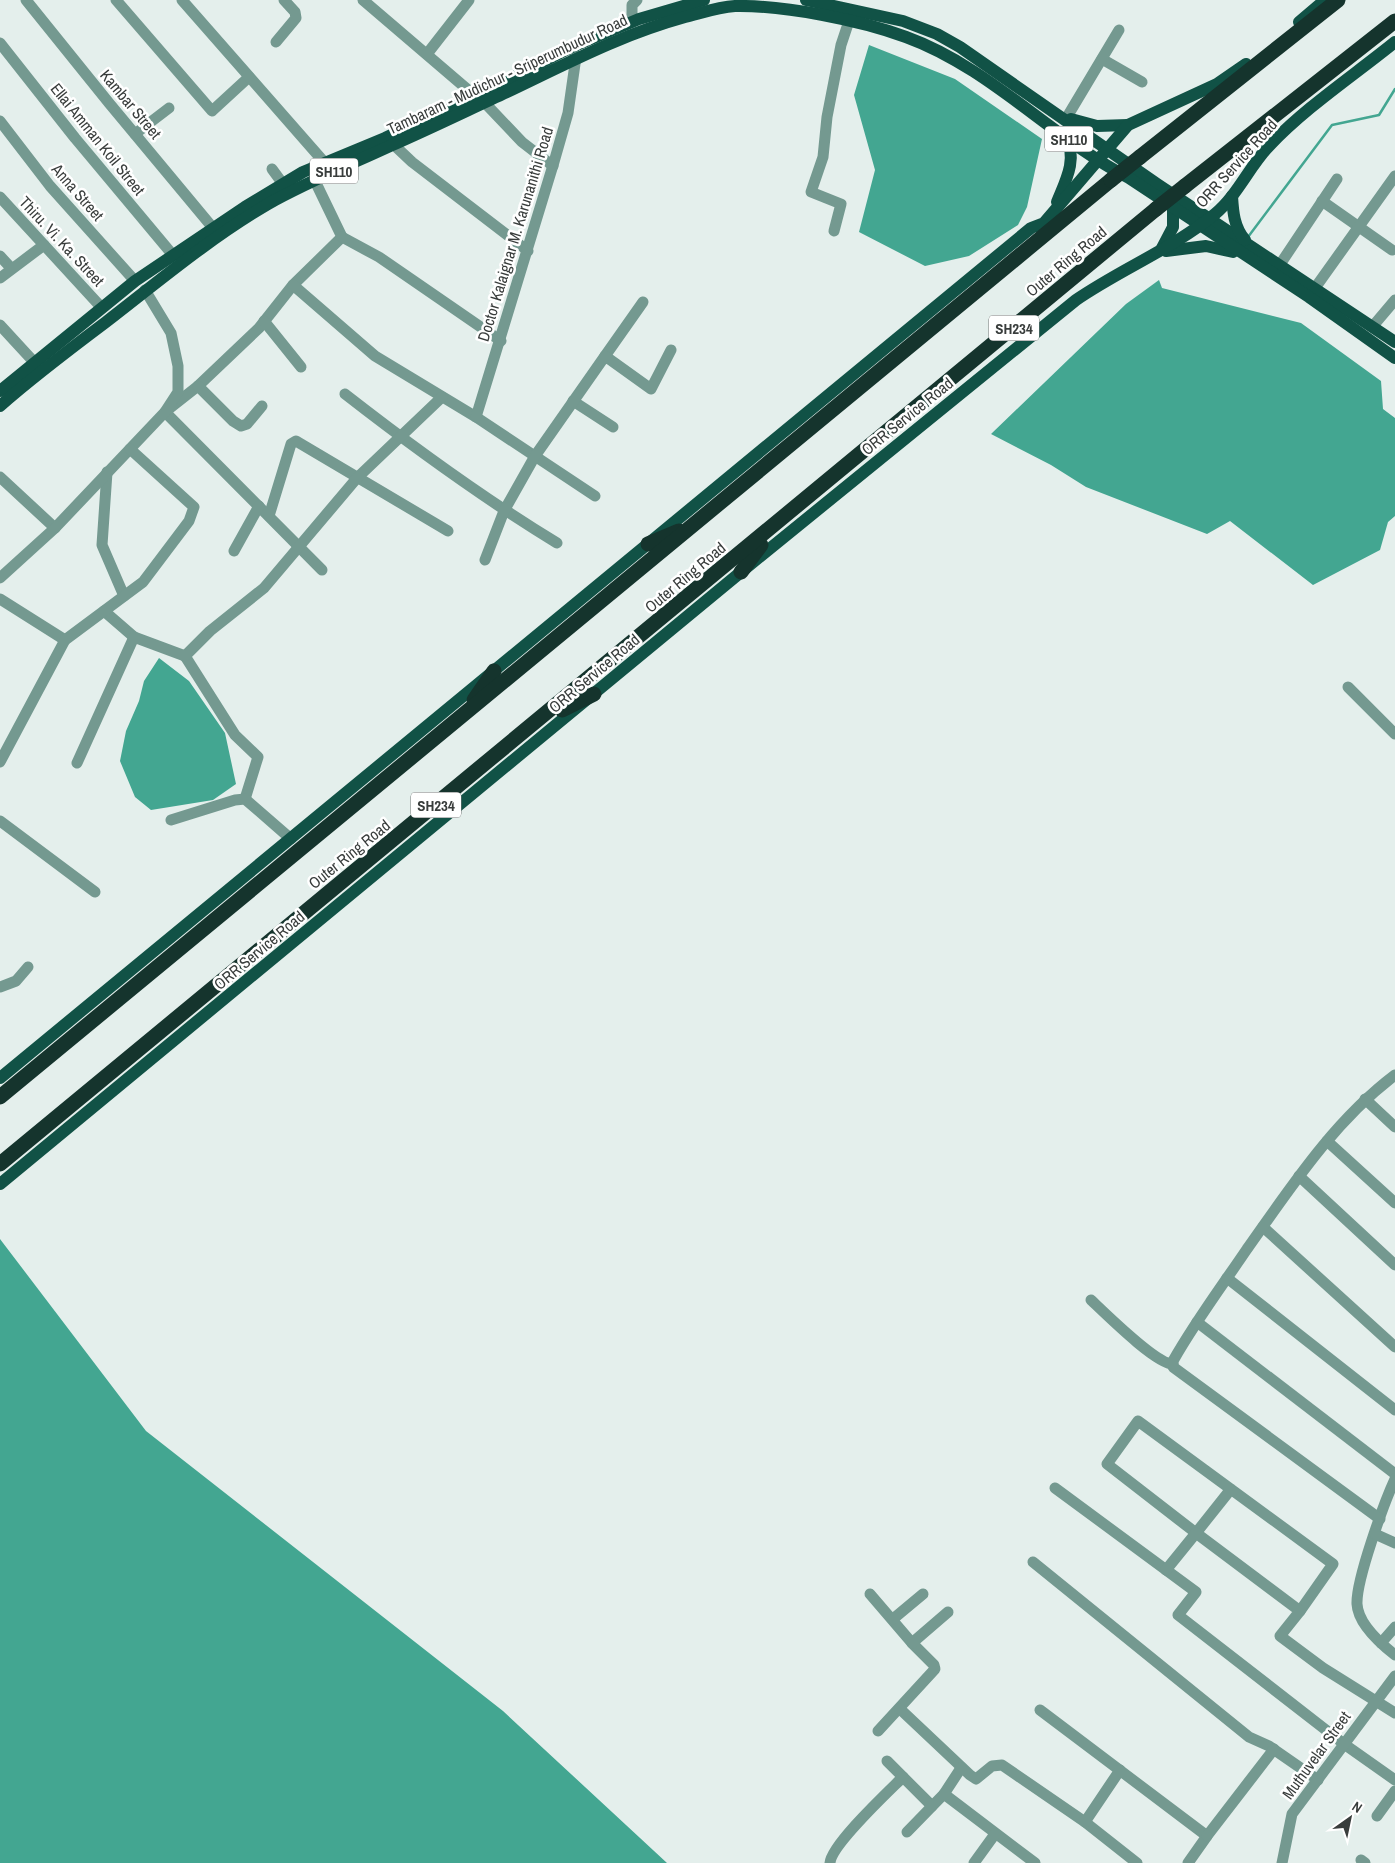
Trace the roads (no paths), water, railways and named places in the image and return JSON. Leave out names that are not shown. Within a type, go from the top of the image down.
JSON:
[{"type":"highway","name":"Outer Ring Road","points":[[0,1097],[1111,180],[1338,0]]},
{"type":"highway","name":"Outer Ring Road","points":[[0,1164],[775,526],[1156,209],[1395,21]]},
{"type":"highway","points":[[648,544],[694,525]]},
{"type":"highway","points":[[741,572],[775,526]]},
{"type":"highway","points":[[465,714],[494,671]]},
{"type":"highway","points":[[540,720],[594,694]]},
{"type":"main road","name":"Tambaram - Mudichur - Sriperumbudur Road","points":[[806,0],[896,19],[937,34],[960,47],[1108,150],[1203,222],[1312,292],[1373,326],[1395,342]]},
{"type":"main road","points":[[1044,105],[1067,117],[1098,126],[1128,126],[1197,94],[1241,69],[1325,0]]},
{"type":"main road","name":"Tambaram - Mudichur - Sriperumbudur Road","points":[[574,52],[643,29],[708,4]]},
{"type":"main road","name":"Tambaram - Mudichur - Sriperumbudur Road","points":[[0,406],[41,370],[145,290],[258,210],[314,179],[394,145],[479,99],[632,22],[708,4],[762,8],[849,21],[907,37],[942,53],[1034,112],[1098,162],[1128,178],[1173,209],[1203,222]]},
{"type":"main road","name":"ORR Service Road","points":[[0,1184],[741,572],[1076,300],[1096,286],[1157,254],[1203,222],[1232,196],[1259,157],[1283,133],[1395,42]]},
{"type":"main road","name":"Tambaram - Mudichur - Sriperumbudur Road","points":[[0,391],[135,280],[172,254],[283,184],[324,162],[479,99]]},
{"type":"main road","points":[[0,1078],[1031,228],[1044,223],[1128,126]]},
{"type":"main road","points":[[1053,211],[1071,166],[1071,149],[1064,136]]},
{"type":"main road","points":[[1232,196],[1237,227],[1250,253]]},
{"type":"main road","points":[[1157,254],[1171,235],[1174,217],[1173,209]]},
{"type":"main road","points":[[1157,254],[1206,246],[1250,253]]},
{"type":"main road","name":"Tambaram - Mudichur - Sriperumbudur Road","points":[[1250,253],[1279,266],[1395,358]]},
{"type":"main road","points":[[135,280],[145,290]]},
{"type":"street","name":"Kambar Street","points":[[26,0],[213,228]]},
{"type":"street","points":[[116,0],[212,111],[249,76]]},
{"type":"street","points":[[182,0],[324,162]]},
{"type":"street","points":[[276,42],[296,18],[295,12],[284,0]]},
{"type":"street","points":[[426,54],[469,0]]},
{"type":"street","points":[[632,22],[632,5],[637,0]]},
{"type":"street","points":[[371,3],[426,54],[479,99],[522,142],[553,166]]},
{"type":"street","points":[[834,231],[841,204],[811,192],[823,157],[827,118],[841,45],[849,21]]},
{"type":"street","points":[[1067,117],[1119,30]]},
{"type":"street","name":"Ellai Amman Koil Street","points":[[0,43],[74,138],[172,254]]},
{"type":"street","name":"Doctor Kalaignar M. Karunanithi Road","points":[[476,417],[501,341],[568,114],[574,52]]},
{"type":"street","points":[[1102,59],[1142,82]]},
{"type":"street","points":[[134,134],[169,108]]},
{"type":"street","name":"Anna Street","points":[[0,121],[50,186],[135,280]]},
{"type":"street","points":[[394,145],[412,162],[528,251]]},
{"type":"street","points":[[272,169],[283,184]]},
{"type":"street","points":[[1312,292],[1395,176]]},
{"type":"street","points":[[314,179],[342,237],[379,256],[501,341]]},
{"type":"street","points":[[1279,266],[1337,179]]},
{"type":"street","name":"Thiru. Vi. Ka. Street","points":[[0,197],[101,307]]},
{"type":"street","points":[[1322,201],[1359,225],[1392,250]]},
{"type":"street","points":[[0,578],[55,528],[165,412],[198,386],[264,321],[293,285],[342,237]]},
{"type":"street","points":[[0,278],[44,245]]},
{"type":"street","points":[[0,256],[11,268]]},
{"type":"street","points":[[293,285],[375,356],[476,417],[595,496]]},
{"type":"street","points":[[145,290],[171,333],[178,366],[178,392],[165,412]]},
{"type":"street","points":[[1373,326],[1395,300]]},
{"type":"street","points":[[485,560],[504,511],[535,456],[643,302]]},
{"type":"street","points":[[264,321],[300,368]]},
{"type":"street","points":[[0,325],[34,362]]},
{"type":"street","points":[[604,356],[651,389],[671,350]]},
{"type":"street","points":[[198,386],[241,426],[247,424],[262,406]]},
{"type":"street","points":[[345,394],[400,437],[504,511],[557,543]]},
{"type":"street","points":[[185,656],[210,631],[264,588],[357,478],[442,397]]},
{"type":"street","points":[[573,402],[613,427]]},
{"type":"street","points":[[165,412],[322,570]]},
{"type":"street","points":[[269,516],[291,444],[296,440],[448,531]]},
{"type":"street","points":[[0,762],[65,640],[143,582],[189,521],[194,507],[130,449]]},
{"type":"street","points":[[108,472],[102,545],[124,596]]},
{"type":"street","points":[[0,477],[55,528]]},
{"type":"street","points":[[234,551],[259,506]]},
{"type":"street","points":[[0,599],[65,640]]},
{"type":"street","points":[[104,611],[134,637],[185,656],[235,735],[258,757],[245,800]]},
{"type":"street","points":[[77,763],[134,637]]},
{"type":"street","points":[[1348,688],[1395,734]]},
{"type":"street","points":[[172,820],[235,800],[245,800],[291,839]]},
{"type":"street","points":[[0,821],[95,892]]},
{"type":"street","points":[[0,987],[16,981],[28,967]]},
{"type":"street","points":[[1173,1364],[1197,1322],[1300,1176],[1327,1141],[1365,1099],[1395,1075]]},
{"type":"street","points":[[1365,1099],[1395,1127]]},
{"type":"street","points":[[1327,1141],[1395,1203]]},
{"type":"street","points":[[1300,1176],[1395,1265]]},
{"type":"street","points":[[1263,1227],[1395,1347]]},
{"type":"street","points":[[1227,1278],[1395,1410]]},
{"type":"street","points":[[1091,1300],[1150,1352],[1168,1364],[1173,1364],[1173,1366],[1380,1519]]},
{"type":"street","points":[[1197,1322],[1395,1474]]},
{"type":"street","points":[[1300,1610],[1107,1464],[1138,1421],[1333,1564],[1300,1610],[1280,1636],[1323,1668],[1395,1713]]},
{"type":"street","points":[[1395,1479],[1363,1572],[1357,1605],[1371,1635],[1395,1655]]},
{"type":"street","points":[[1055,1488],[1196,1592],[1178,1615],[1344,1744],[1395,1780]]},
{"type":"street","points":[[1166,1570],[1231,1489]]},
{"type":"street","points":[[1375,1534],[1395,1543]]},
{"type":"street","points":[[1033,1562],[1249,1737],[1274,1750],[1318,1780]]},
{"type":"street","points":[[870,1594],[912,1643],[934,1665],[934,1669],[900,1709],[878,1731]]},
{"type":"street","points":[[893,1619],[923,1594]]},
{"type":"street","points":[[912,1643],[948,1612]]},
{"type":"street","points":[[1381,1643],[1395,1627]]},
{"type":"street","name":"Muthuvelar Street","points":[[1282,1863],[1292,1814],[1395,1676]]},
{"type":"street","points":[[900,1709],[961,1768],[976,1779],[992,1766],[1002,1765],[1085,1822],[1137,1863]]},
{"type":"street","points":[[1040,1710],[1207,1836]]},
{"type":"street","points":[[1188,1863],[1274,1750]]},
{"type":"street","points":[[887,1761],[932,1806]]},
{"type":"street","points":[[908,1832],[944,1794],[961,1768]]},
{"type":"street","points":[[1085,1822],[1120,1770]]},
{"type":"street","points":[[830,1863],[839,1846],[856,1825],[903,1777]]},
{"type":"street","points":[[1377,1816],[1395,1791]]},
{"type":"street","points":[[944,1794],[1035,1863]]},
{"type":"street","points":[[974,1863],[996,1834]]},
{"type":"waterway","points":[[1248,237],[1332,125],[1379,115],[1395,89]]}]
